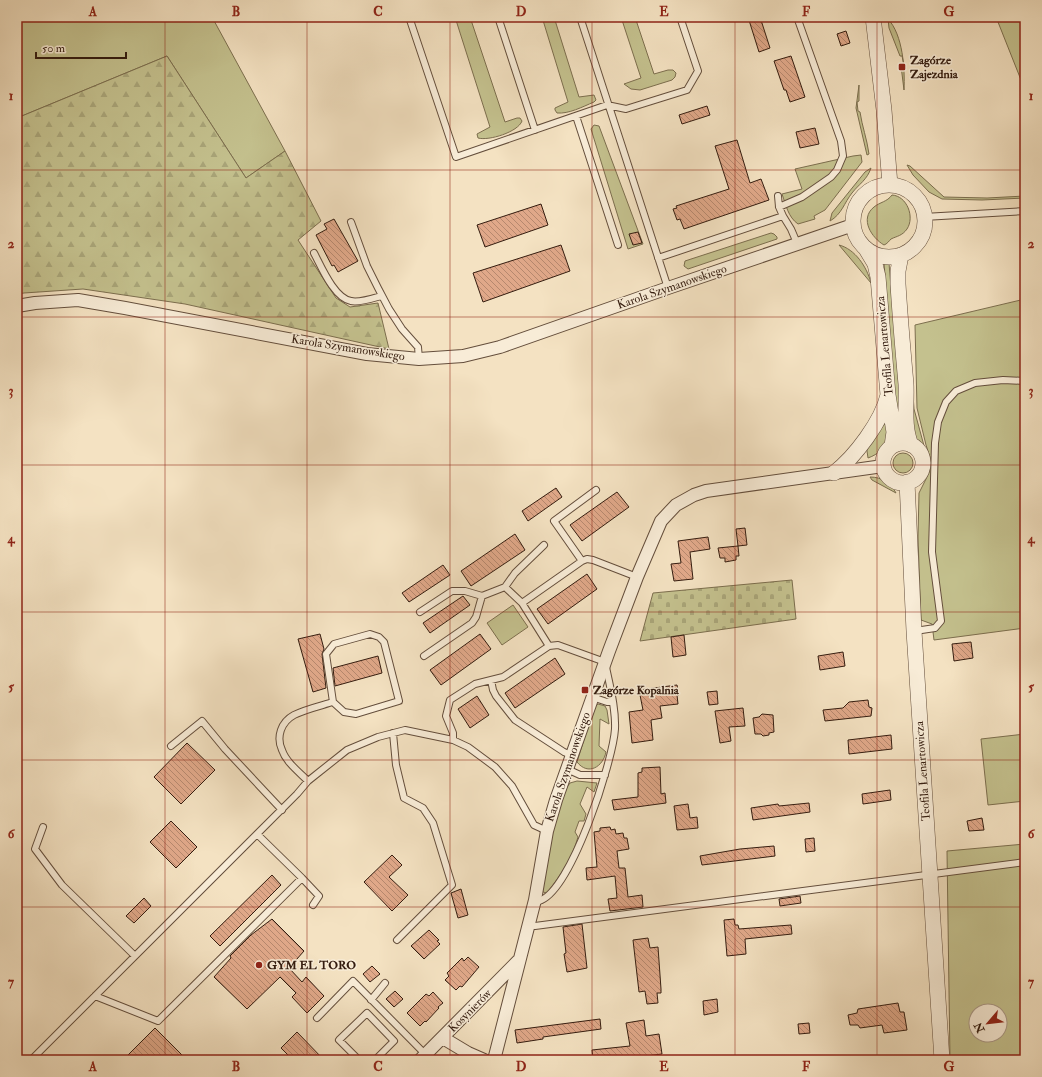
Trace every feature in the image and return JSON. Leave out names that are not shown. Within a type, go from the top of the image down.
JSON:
[{"type":"street","points":[[873,17],[890,185]]},
{"type":"street","points":[[890,185],[910,192],[920,203],[924,217],[924,225],[919,240],[915,246],[901,255],[887,257],[872,253],[866,248],[860,242],[853,225],[855,210],[863,197],[875,188],[890,185]]},
{"type":"street","name":"Karola Szymanowskiego","points":[[17,306],[35,302],[78,300],[133,309],[367,354],[419,359],[462,356],[488,351],[797,243],[853,225]]},
{"type":"street","name":"Teofila Lenartowicza","points":[[866,248],[875,264],[878,277],[888,394],[894,432],[892,446]]},
{"type":"street","name":"Teofila Lenartowicza","points":[[901,255],[898,271],[898,284],[906,382],[906,414],[908,434],[911,445]]},
{"type":"street","points":[[834,473],[850,457],[878,420],[884,409],[888,394]]},
{"type":"street","points":[[900,444],[911,445],[917,449],[921,456],[922,467],[917,477],[907,482],[893,481],[886,474],[883,466],[886,453],[892,446],[900,444]]},
{"type":"street","name":"Karola Szymanowskiego","points":[[494,1060],[534,900],[547,831],[556,800],[605,662],[637,577],[661,521],[685,499],[706,491],[883,466]]},
{"type":"street","name":"Teofila Lenartowicza","points":[[907,482],[914,631],[942,1060]]},
{"type":"street","name":"Kosynierów","points":[[423,1057],[519,960]]},
{"type":"street","points":[[443,1038],[468,1053],[484,1060]]},
{"type":"lane","points":[[409,17],[456,157],[608,105],[626,109],[687,90],[698,71],[680,17]]},
{"type":"lane","points":[[498,17],[536,130]]},
{"type":"lane","points":[[580,17],[668,288]]},
{"type":"lane","points":[[779,207],[802,197],[831,177],[837,170],[843,156],[841,141],[797,17]]},
{"type":"lane","points":[[576,116],[618,245]]},
{"type":"lane","points":[[778,196],[779,207],[792,229],[797,243]]},
{"type":"lane","points":[[924,217],[1025,211]]},
{"type":"lane","points":[[658,258],[783,216]]},
{"type":"lane","points":[[351,222],[367,266],[381,296],[402,329],[418,347],[419,359]]},
{"type":"lane","points":[[314,253],[337,293],[351,301],[366,300],[381,296]]},
{"type":"lane","points":[[914,631],[935,628],[941,621],[932,552],[935,443],[938,422],[946,402],[956,391],[975,383],[1003,380],[1025,381]]},
{"type":"lane","points":[[582,561],[554,520],[596,490]]},
{"type":"lane","points":[[420,612],[452,591],[465,591],[482,596],[505,587],[515,572],[544,545]]},
{"type":"lane","points":[[522,603],[587,559],[637,577]]},
{"type":"lane","points":[[505,587],[522,603],[550,646]]},
{"type":"lane","points":[[424,656],[472,623],[476,617],[482,596]]},
{"type":"lane","points":[[370,634],[379,637],[384,642],[399,701],[356,714],[344,712],[333,702],[326,654],[334,644],[370,634]]},
{"type":"lane","points":[[453,740],[453,733],[446,716],[450,700],[475,684],[503,677],[550,646],[558,645],[605,662],[615,728],[605,775],[568,868],[556,888],[548,897],[539,901],[534,900]]},
{"type":"lane","points":[[491,680],[496,696],[515,720],[571,755]]},
{"type":"lane","points":[[592,697],[607,702],[612,702]]},
{"type":"lane","points":[[308,781],[291,764],[282,750],[279,734],[283,724],[293,716],[333,702]]},
{"type":"lane","points":[[171,746],[202,721],[225,749],[282,810]]},
{"type":"lane","points":[[31,1060],[282,810],[308,781],[347,750],[378,737],[405,730],[453,740],[468,747],[495,767],[512,786],[534,825],[547,831]]},
{"type":"lane","points":[[393,733],[396,765],[404,798],[423,808],[433,823],[452,885],[397,940]]},
{"type":"lane","points":[[567,769],[580,775],[605,775]]},
{"type":"lane","points":[[43,827],[35,849],[62,885],[135,956]]},
{"type":"lane","points":[[257,834],[319,896],[313,905]]},
{"type":"lane","points":[[528,925],[536,926],[1025,862]]},
{"type":"lane","points":[[95,996],[158,1021],[302,878]]},
{"type":"lane","points":[[317,1018],[353,982],[423,1057]]},
{"type":"lane","points":[[371,1000],[386,984]]},
{"type":"lane","points":[[359,1060],[339,1040],[367,1013],[394,1041],[375,1060]]},
{"type":"green space","points":[[17,17],[212,17],[285,151],[246,178],[167,56],[17,118]]},
{"type":"green space","points":[[455,17],[470,17],[505,122],[517,118],[520,118],[522,121],[515,129],[503,135],[483,139],[478,138],[477,134],[490,127]]},
{"type":"green space","points":[[542,17],[554,17],[579,97],[594,95],[596,100],[594,102],[576,110],[562,113],[557,113],[555,110],[555,108],[568,102]]},
{"type":"green space","points":[[621,17],[635,17],[654,74],[673,70],[676,73],[672,80],[640,90],[631,89],[624,84],[641,78]]},
{"type":"green space","points":[[996,17],[1025,17],[1025,90]]},
{"type":"green space","points":[[888,19],[897,34],[903,61],[889,28]]},
{"type":"green space","points":[[167,56],[246,178],[285,151],[321,221],[298,240],[336,298],[350,307],[378,303],[389,349],[185,304],[83,289],[17,294],[17,118]]},
{"type":"green space","points":[[904,65],[904,82],[904,90],[901,66]]},
{"type":"green space","points":[[859,85],[859,101],[857,102],[858,111],[860,112],[867,143],[869,154],[867,155],[856,108]]},
{"type":"green space","points":[[594,125],[599,126],[643,244],[628,249],[591,129]]},
{"type":"green space","points":[[861,155],[862,162],[825,210],[814,216],[815,219],[798,224],[792,218],[782,194],[802,189],[795,169]]},
{"type":"green space","points":[[907,165],[910,166],[944,197],[987,198],[1025,196],[1025,198],[982,200],[942,199],[929,192],[913,175]]},
{"type":"green space","points":[[871,168],[863,182],[852,193],[840,212],[830,221],[832,213],[865,172]]},
{"type":"green space","points":[[892,195],[902,199],[905,203],[910,213],[910,219],[905,231],[884,245],[875,238],[867,222],[870,212],[874,207]]},
{"type":"green space","points":[[771,233],[777,237],[777,239],[688,269],[684,266],[685,261]]},
{"type":"green space","points":[[839,245],[850,250],[860,260],[867,271],[871,283]]},
{"type":"green space","points":[[885,261],[888,261],[889,263],[903,436],[900,438],[898,436]]},
{"type":"green space","points":[[1025,299],[1025,628],[934,640],[932,624],[921,620],[918,537],[919,493],[929,473],[930,457],[917,408],[915,325]]},
{"type":"green space","points":[[912,380],[914,409],[926,453],[912,434]]},
{"type":"green space","points":[[888,415],[887,435],[884,446],[875,455],[868,458],[866,444]]},
{"type":"green space","points":[[899,453],[907,453],[913,459],[913,467],[907,473],[899,473],[893,467],[893,459]]},
{"type":"green space","points":[[870,477],[886,481],[892,486],[896,493],[872,480]]},
{"type":"green space","points":[[792,580],[796,619],[640,641],[653,593]]},
{"type":"green space","points":[[513,605],[528,627],[502,645],[487,623]]},
{"type":"green space","points":[[598,704],[605,706],[607,710],[609,724],[600,719],[599,746],[606,752],[602,762],[590,769],[581,766],[577,762],[594,707]]},
{"type":"green space","points":[[1025,734],[1025,801],[988,805],[981,739]]},
{"type":"green space","points":[[577,781],[597,783],[594,792],[587,787],[580,804],[586,814],[584,821],[579,821],[575,832],[578,837],[576,845],[566,866],[546,893],[541,891],[552,830],[565,790],[570,783]]},
{"type":"green space","points":[[1025,844],[1025,1060],[950,1060],[947,851]]},
{"type":"building","points":[[748,17],[760,17],[770,48],[759,52]]},
{"type":"building","points":[[846,31],[850,43],[841,46],[837,34]]},
{"type":"building","points":[[791,56],[805,97],[790,102],[786,90],[784,90],[774,61]]},
{"type":"building","points":[[707,106],[710,115],[682,124],[679,115]]},
{"type":"building","points":[[815,128],[819,144],[800,148],[796,132]]},
{"type":"building","points":[[737,140],[750,183],[761,179],[769,200],[684,229],[680,219],[677,220],[673,209],[677,208],[676,206],[729,189],[715,146]]},
{"type":"building","points":[[541,204],[548,225],[485,247],[477,225]]},
{"type":"building","points":[[334,219],[358,261],[338,272],[334,265],[332,266],[316,235],[327,229],[324,224]]},
{"type":"building","points":[[638,232],[642,243],[633,245],[629,234]]},
{"type":"building","points":[[561,245],[570,271],[483,302],[473,273]]},
{"type":"building","points":[[556,488],[562,497],[528,521],[522,511]]},
{"type":"building","points":[[617,492],[629,507],[582,541],[570,525]]},
{"type":"building","points":[[745,528],[747,545],[738,546],[736,529]]},
{"type":"building","points":[[515,534],[525,550],[471,586],[461,571]]},
{"type":"building","points":[[708,537],[710,549],[690,552],[693,579],[674,581],[671,564],[681,563],[678,541]]},
{"type":"building","points":[[738,546],[739,556],[736,556],[736,560],[725,562],[725,558],[720,558],[718,548]]},
{"type":"building","points":[[443,565],[450,575],[409,602],[402,593]]},
{"type":"building","points":[[587,574],[597,589],[548,624],[537,609]]},
{"type":"building","points":[[463,596],[470,605],[430,633],[423,623]]},
{"type":"building","points":[[320,634],[324,649],[322,654],[326,688],[313,692],[298,639]]},
{"type":"building","points":[[480,634],[491,649],[441,685],[430,670]]},
{"type":"building","points":[[684,635],[686,655],[673,657],[671,637]]},
{"type":"building","points":[[971,642],[973,658],[954,661],[952,644]]},
{"type":"building","points":[[843,652],[845,666],[820,670],[818,656]]},
{"type":"building","points":[[378,656],[382,673],[335,686],[333,668]]},
{"type":"building","points":[[555,658],[565,674],[515,708],[505,693]]},
{"type":"building","points":[[677,685],[679,695],[677,695],[678,704],[660,706],[662,718],[651,720],[653,740],[632,743],[629,712],[643,710],[639,690]]},
{"type":"building","points":[[717,691],[718,704],[709,705],[707,692]]},
{"type":"building","points":[[477,696],[489,715],[470,728],[458,709]]},
{"type":"building","points":[[868,700],[869,707],[872,708],[871,716],[825,721],[823,710],[843,708],[849,702]]},
{"type":"building","points":[[743,708],[745,726],[729,727],[731,741],[720,743],[715,711]]},
{"type":"building","points":[[762,714],[773,715],[774,732],[769,733],[769,735],[763,736],[761,734],[755,734],[753,718],[759,717]]},
{"type":"building","points":[[891,735],[892,749],[849,754],[848,740]]},
{"type":"building","points":[[187,743],[215,770],[181,804],[154,777]]},
{"type":"building","points":[[660,767],[661,794],[665,793],[666,803],[614,810],[612,800],[638,797],[638,773],[642,772],[642,768]]},
{"type":"building","points":[[890,790],[891,800],[863,804],[862,794]]},
{"type":"building","points":[[809,803],[810,812],[753,820],[751,808],[778,804],[779,806]]},
{"type":"building","points":[[688,804],[690,818],[697,817],[698,828],[677,830],[674,806]]},
{"type":"building","points":[[982,818],[984,830],[969,831],[967,821]]},
{"type":"building","points":[[171,821],[197,847],[176,868],[150,842]]},
{"type":"building","points":[[610,827],[611,830],[615,829],[616,834],[623,833],[624,838],[627,838],[629,849],[617,851],[619,868],[625,868],[628,897],[642,895],[643,907],[610,911],[608,899],[617,898],[615,876],[587,880],[586,868],[597,867],[594,832],[600,831],[600,828]]},
{"type":"building","points":[[814,838],[815,851],[806,852],[805,839]]},
{"type":"building","points":[[774,846],[775,856],[702,865],[700,856],[740,849]]},
{"type":"building","points":[[392,855],[402,865],[389,877],[408,895],[392,911],[364,882]]},
{"type":"building","points":[[272,875],[281,885],[220,946],[210,936]]},
{"type":"building","points":[[461,889],[468,915],[458,918],[451,893]]},
{"type":"building","points":[[800,896],[801,903],[780,906],[779,899]]},
{"type":"building","points":[[144,898],[151,906],[134,923],[126,916]]},
{"type":"building","name":"GYM EL TORO","points":[[272,919],[304,951],[289,968],[302,982],[306,977],[324,996],[307,1013],[292,997],[296,993],[280,977],[247,1009],[214,977],[231,958],[230,956],[251,935]]},
{"type":"building","points":[[734,919],[735,925],[738,925],[739,929],[791,925],[792,934],[745,939],[746,954],[727,956],[724,920]]},
{"type":"building","points":[[582,924],[587,968],[567,972],[564,954],[566,953],[563,927]]},
{"type":"building","points":[[429,930],[439,940],[437,941],[440,944],[424,959],[411,946]]},
{"type":"building","points":[[648,938],[650,948],[658,947],[661,993],[657,993],[658,1003],[647,1004],[645,991],[639,992],[633,940]]},
{"type":"building","points":[[468,957],[479,967],[462,987],[460,986],[456,990],[445,980],[449,976],[447,973],[462,958],[464,961]]},
{"type":"building","points":[[372,966],[380,974],[370,982],[363,974]]},
{"type":"building","points":[[395,991],[403,999],[394,1007],[386,999]]},
{"type":"building","points":[[433,992],[443,1003],[426,1022],[425,1021],[420,1026],[407,1013],[426,994],[429,996]]},
{"type":"building","points":[[717,999],[718,1012],[704,1015],[703,1001]]},
{"type":"building","points":[[898,1003],[900,1012],[904,1012],[907,1030],[884,1033],[882,1025],[860,1028],[858,1025],[850,1025],[848,1015],[857,1013],[858,1009]]},
{"type":"building","points":[[600,1019],[601,1029],[543,1037],[543,1039],[517,1043],[515,1030]]},
{"type":"building","points":[[644,1020],[646,1036],[659,1034],[662,1054],[613,1060],[593,1060],[592,1050],[630,1046],[626,1023]]},
{"type":"building","points":[[809,1023],[810,1033],[799,1034],[798,1024]]},
{"type":"building","points":[[155,1028],[187,1060],[123,1060]]},
{"type":"building","points":[[297,1032],[324,1060],[293,1060],[281,1048]]},
{"type":"place","name":"Zagórze Zajezdnia","points":[[902,67]]},
{"type":"place","name":"Zagórze Kopalnia","points":[[585,690]]},
{"type":"place","name":"GYM EL TORO","points":[[259,965]]}]
